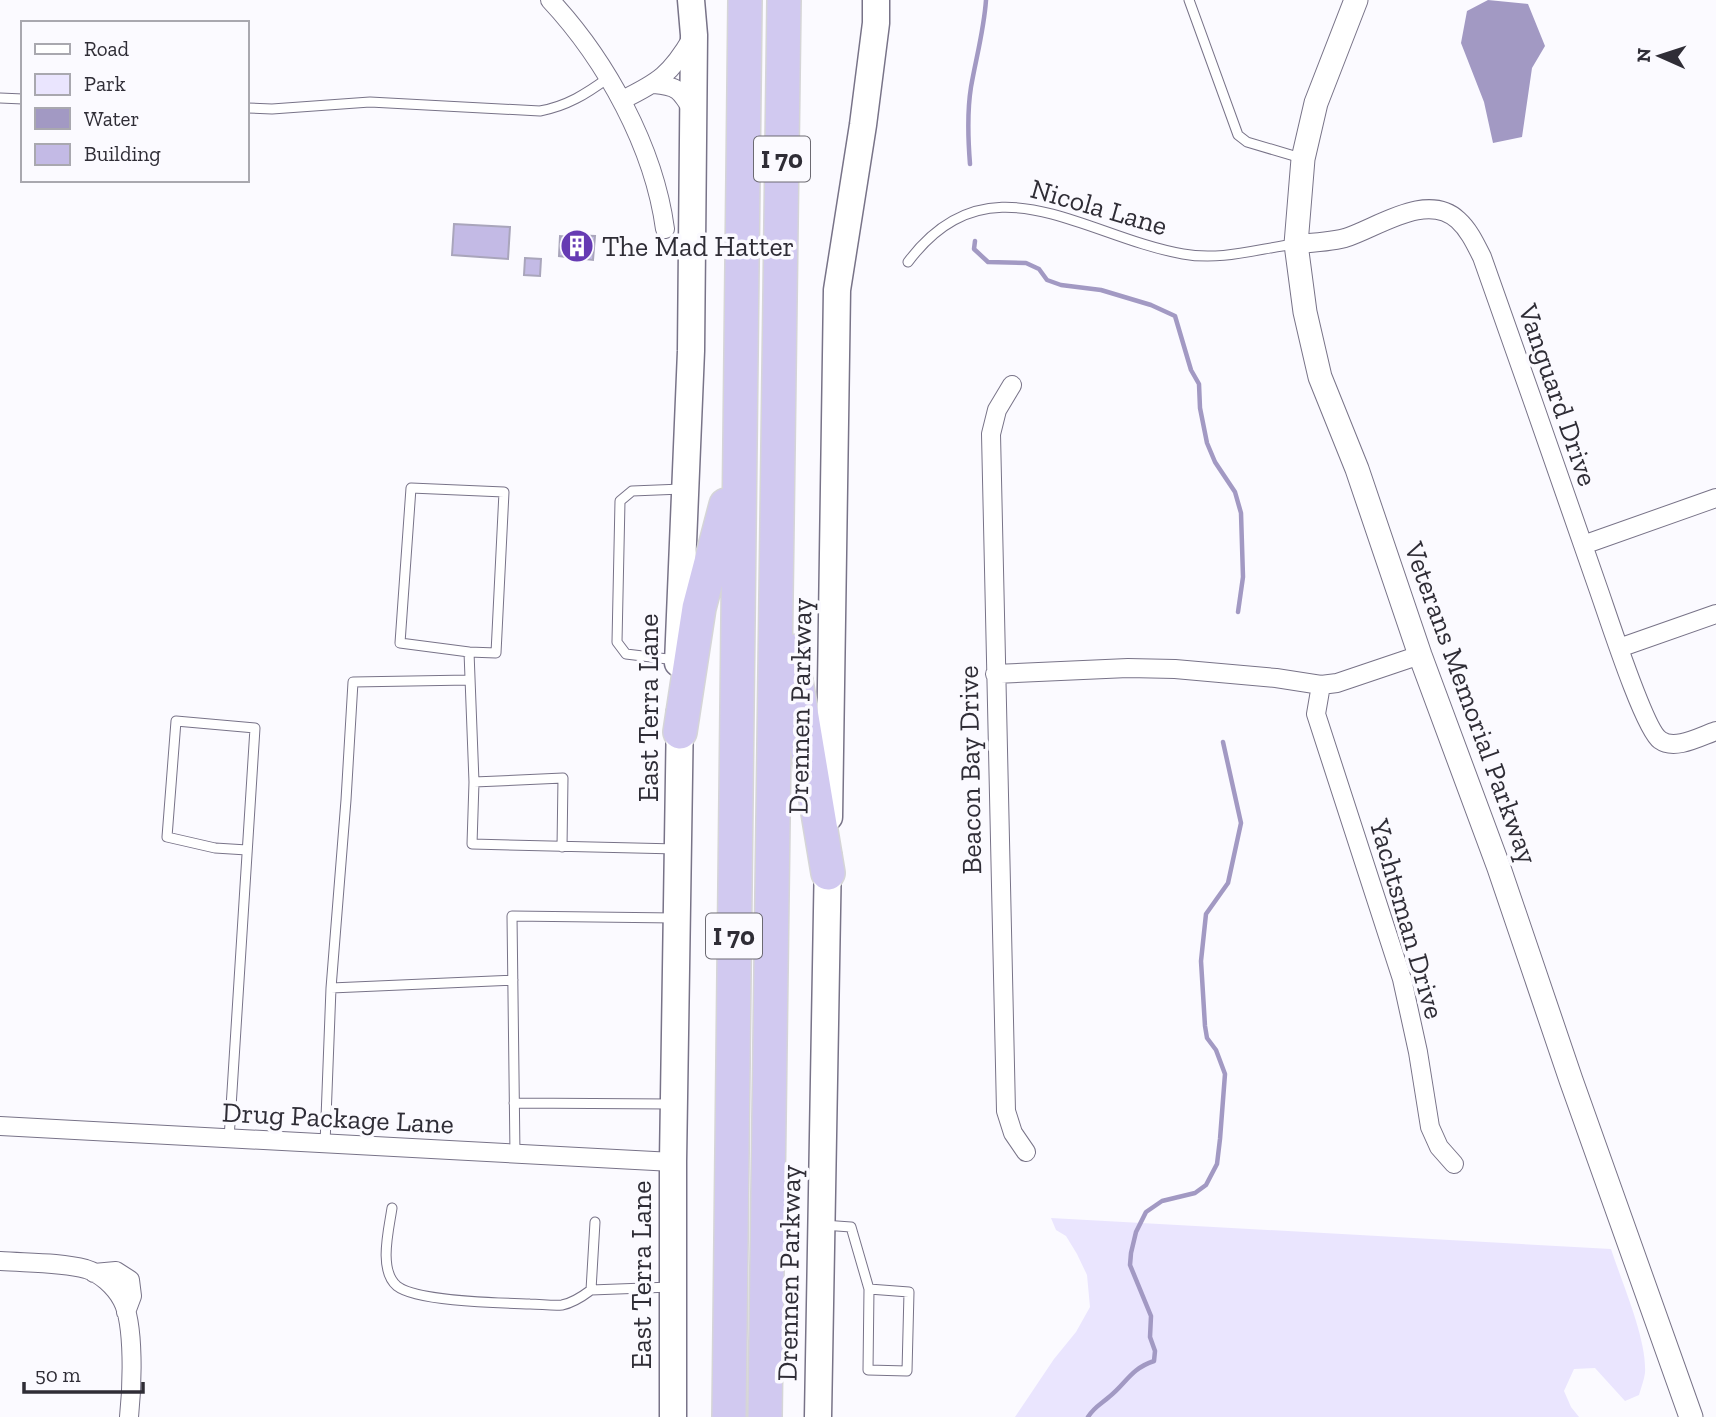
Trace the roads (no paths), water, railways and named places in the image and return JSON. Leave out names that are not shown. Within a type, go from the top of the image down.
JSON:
[{"type":"highway","name":"I 70","points":[[729,1417],[745,0]]},
{"type":"highway","name":"I 70","points":[[765,1417],[784,0]]},
{"type":"highway","points":[[680,733],[699,608],[738,455]]},
{"type":"highway","points":[[776,559],[828,873]]},
{"type":"main road","name":"East Terra Lane","points":[[673,1417],[673,1161],[680,733],[678,660],[691,351],[694,35],[691,0]]},
{"type":"main road","name":"Drennen Parkway","points":[[818,1417],[837,290],[865,112],[876,23],[876,0]]},
{"type":"street","points":[[550,0],[622,100],[656,184],[665,229]]},
{"type":"street","name":"Veterans Memorial Parkway","points":[[1356,0],[1316,103],[1303,159],[1296,244],[1305,312],[1320,377],[1357,470],[1420,655],[1499,869],[1691,1417]]},
{"type":"street","points":[[622,100],[654,84],[677,63],[694,35]]},
{"type":"street","points":[[654,84],[672,86],[681,92],[693,111]]},
{"type":"street","name":"Vanguard Drive","points":[[1296,244],[1344,238],[1420,210],[1438,210],[1455,217],[1468,231],[1482,257],[1619,648],[1650,725],[1658,739],[1669,744],[1716,731]]},
{"type":"street","name":"Beacon Bay Drive","points":[[1012,385],[997,410],[991,434],[995,674],[1006,1111],[1013,1133],[1026,1152]]},
{"type":"street","points":[[1583,545],[1716,498]]},
{"type":"street","points":[[1619,648],[1716,614]]},
{"type":"street","points":[[995,674],[1128,668],[1245,675],[1321,685],[1337,683],[1420,655]]},
{"type":"street","name":"Yachtsman Drive","points":[[1321,685],[1316,714],[1402,979],[1418,1052],[1430,1127],[1439,1147],[1454,1164]]},
{"type":"street","name":"Drug Package Lane","points":[[0,1126],[673,1161]]},
{"type":"street","points":[[0,1262],[73,1267],[99,1275],[116,1271],[130,1280],[132,1296],[126,1312],[129,1319],[129,1417]]},
{"type":"lane","points":[[1189,0],[1238,135],[1247,142],[1303,159]]},
{"type":"lane","points":[[248,108],[272,109],[370,102],[540,111],[558,108],[579,98],[608,78]]},
{"type":"lane","points":[[0,98],[21,99]]},
{"type":"lane","name":"Nicola Lane","points":[[908,262],[922,243],[943,225],[983,209],[1012,206],[1046,212],[1147,246],[1185,255],[1232,255],[1296,244]]},
{"type":"lane","points":[[411,488],[504,492],[496,653],[469,652],[400,643],[411,488]]},
{"type":"lane","points":[[678,660],[626,654],[617,642],[620,501],[632,491],[684,489]]},
{"type":"lane","points":[[469,652],[474,782],[472,844],[678,849]]},
{"type":"lane","points":[[325,1144],[331,988],[353,681],[469,680]]},
{"type":"lane","points":[[229,1139],[255,728],[176,721],[167,837],[215,848],[247,850]]},
{"type":"lane","points":[[474,782],[564,778],[562,847]]},
{"type":"lane","points":[[515,1154],[512,916],[677,918]]},
{"type":"lane","points":[[331,988],[513,980]]},
{"type":"lane","points":[[514,1103],[674,1104]]},
{"type":"lane","points":[[392,1208],[387,1269],[397,1286],[422,1295],[467,1302],[562,1305],[591,1290],[673,1287]]},
{"type":"lane","points":[[591,1290],[595,1222]]},
{"type":"lane","points":[[821,1225],[851,1227],[869,1290],[868,1370],[907,1371],[909,1292],[869,1290]]},
{"type":"water","points":[[1488,0],[1528,4],[1545,46],[1532,68],[1522,137],[1493,143],[1484,102],[1461,43],[1467,11]]},
{"type":"waterway","points":[[970,164],[970,96],[986,0]]},
{"type":"waterway","points":[[975,241],[974,249],[988,262],[1026,263],[1039,269],[1047,280],[1061,285],[1101,290],[1151,305],[1175,316],[1191,370],[1199,384],[1200,408],[1207,443],[1215,462],[1235,492],[1241,513],[1243,577],[1238,612]]},
{"type":"waterway","points":[[1088,1417],[1134,1372],[1154,1361],[1155,1351],[1150,1337],[1151,1316],[1130,1265],[1136,1232],[1146,1212],[1162,1201],[1195,1193],[1206,1185],[1217,1164],[1225,1074],[1216,1050],[1207,1038],[1201,961],[1206,914],[1228,883],[1241,823],[1223,742]]},
{"type":"place","name":"The Mad Hatter","points":[[577,246]]}]
